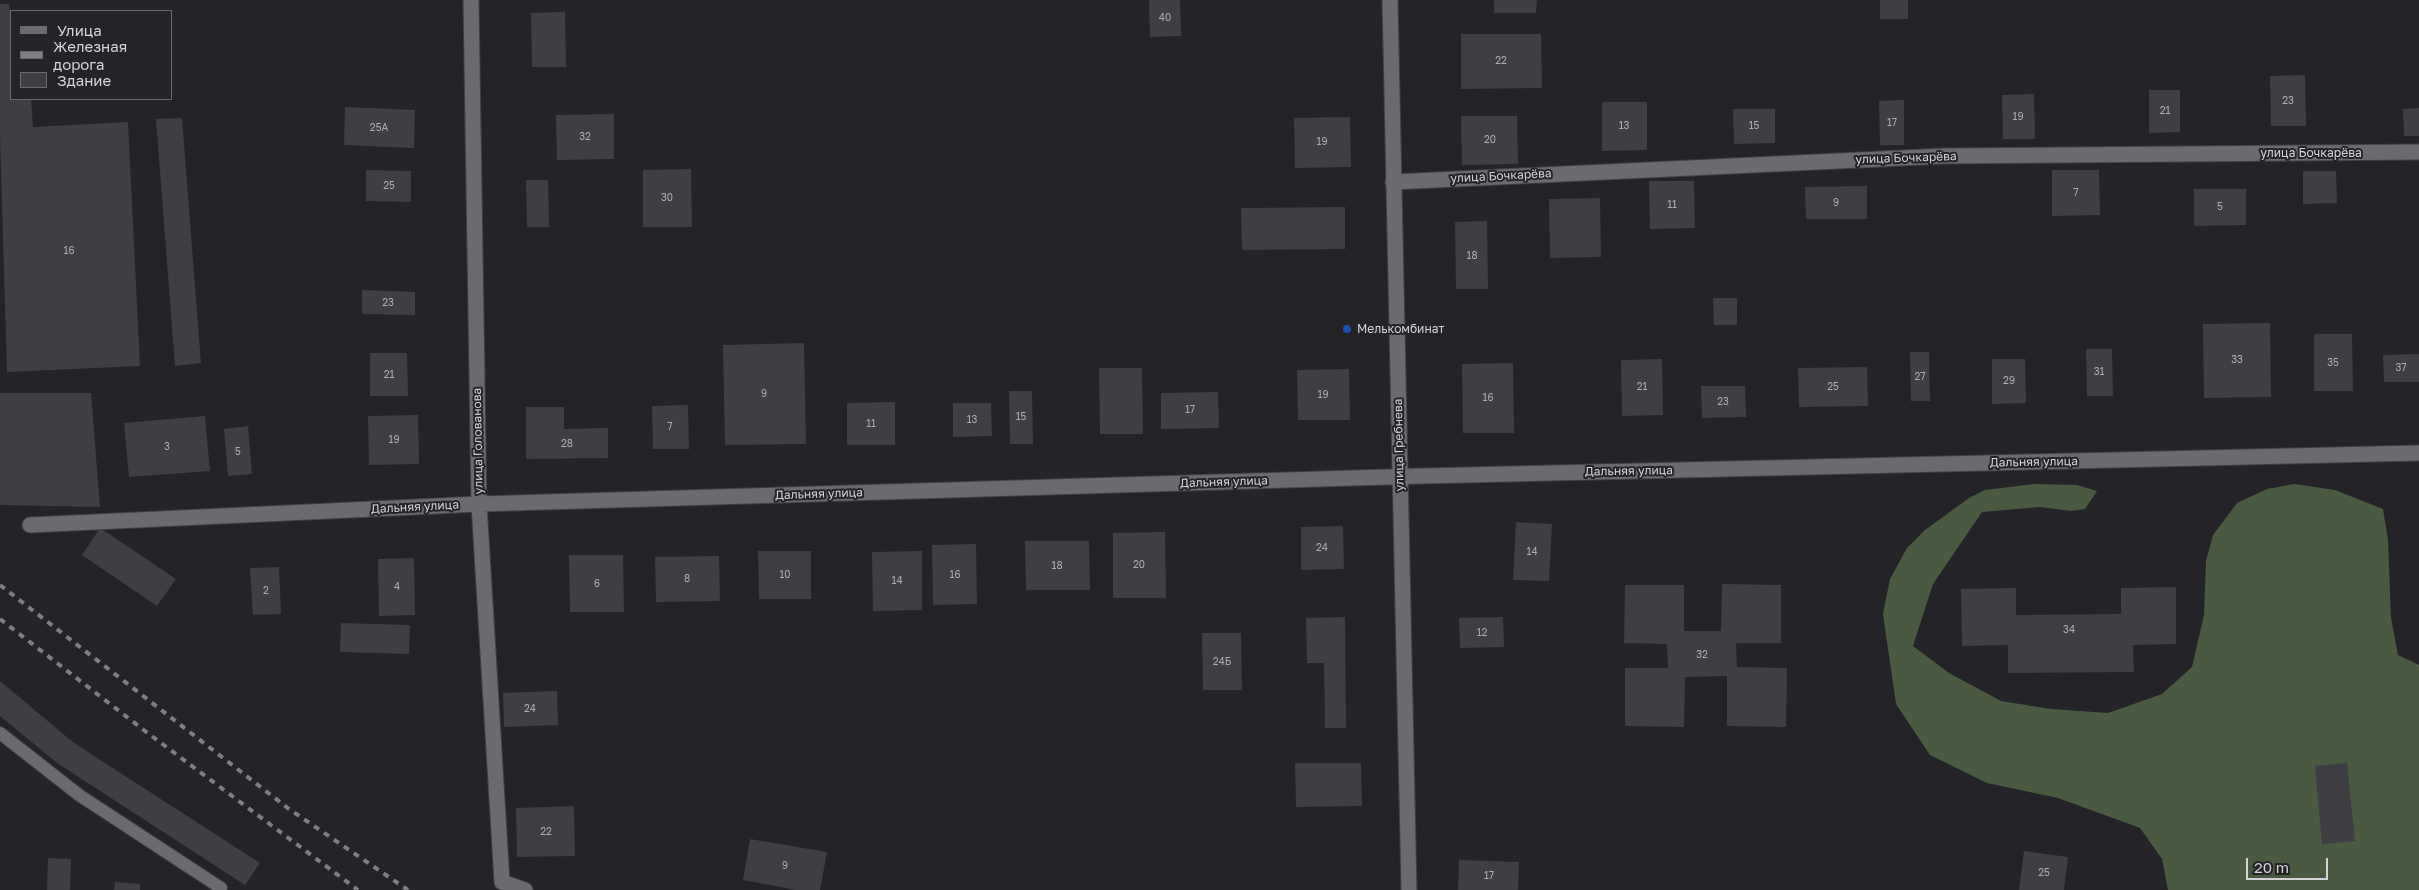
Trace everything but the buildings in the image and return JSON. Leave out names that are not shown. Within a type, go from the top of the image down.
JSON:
[{"type":"street","name":"улица Голованова","points":[[471,0],[479,504],[502,882],[525,890]]},
{"type":"street","name":"улица Гребнева","points":[[1390,0],[1409,890]]},
{"type":"street","name":"улица Бочкарёва","points":[[1393,182],[1944,156],[2419,152]]},
{"type":"street","name":"Дальняя улица","points":[[30,525],[479,504],[1400,477],[2419,453]]},
{"type":"lane","points":[[0,733],[79,795],[221,888]]},
{"type":"green space","points":[[2034,484],[2077,485],[2097,491],[2085,509],[2071,511],[2040,507],[1982,512],[1933,584],[1913,646],[1949,673],[2001,701],[2051,709],[2108,713],[2162,694],[2192,667],[2204,615],[2206,561],[2213,535],[2237,503],[2267,489],[2294,484],[2335,490],[2383,509],[2388,540],[2391,618],[2398,655],[2419,665],[2419,890],[2168,890],[2162,859],[2140,828],[2058,798],[1987,783],[1930,755],[1896,704],[1883,614],[1890,579],[1907,548],[1925,530],[1969,498],[1985,490]]},
{"type":"railway","points":[[0,585],[289,809],[408,890]]},
{"type":"railway","points":[[0,619],[145,731],[358,890]]},
{"type":"place","name":"Мелькомбинат","points":[[1347,329]]}]
